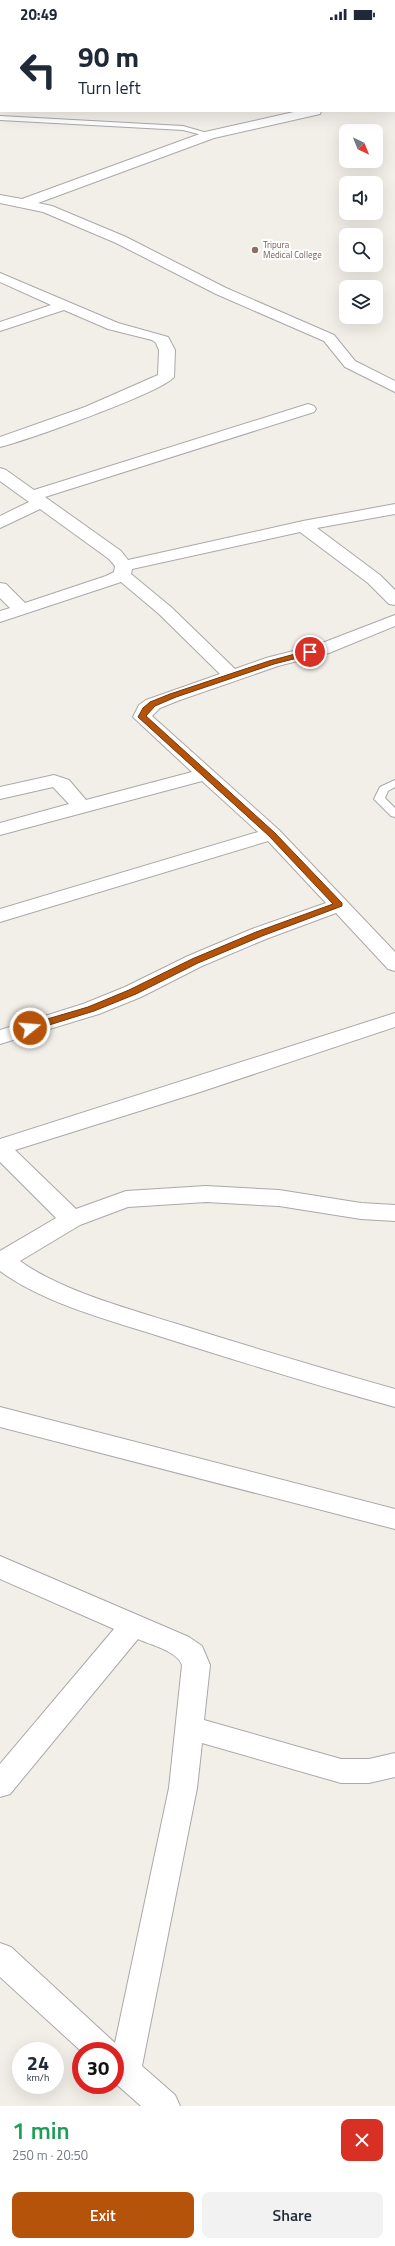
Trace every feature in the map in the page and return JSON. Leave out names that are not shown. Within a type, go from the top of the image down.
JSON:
[{"type":"street","points":[[0,212],[210,136],[311,112]]},
{"type":"street","points":[[0,199],[47,209],[121,240],[221,291],[328,338],[350,364],[395,387]]},
{"type":"street","points":[[0,277],[113,326],[163,340],[167,350],[166,377],[156,383],[91,410],[0,442]]},
{"type":"street","points":[[0,327],[64,305]]},
{"type":"street","points":[[0,523],[36,499],[308,409]]},
{"type":"street","points":[[0,473],[115,555],[123,571],[176,620],[231,675]]},
{"type":"street","points":[[0,617],[123,571],[303,526],[395,509]]},
{"type":"street","points":[[303,526],[374,579],[395,600]]},
{"type":"street","points":[[0,588],[22,610]]},
{"type":"street","points":[[395,620],[323,649],[231,675],[153,704],[146,709],[142,717],[272,834],[395,964]]},
{"type":"street","points":[[0,829],[206,774]]},
{"type":"street","points":[[0,793],[54,781],[62,784],[82,807]]},
{"type":"street","points":[[0,916],[272,834]]},
{"type":"street","points":[[0,1037],[91,1009],[133,992],[195,961],[259,934],[339,904]]},
{"type":"street","points":[[72,1219],[0,1148],[206,1083],[395,1020]]},
{"type":"street","points":[[395,1213],[361,1211],[279,1198],[206,1194],[126,1199],[72,1219],[1,1261],[29,1280],[110,1312],[308,1374],[395,1398]]},
{"type":"street","points":[[0,1417],[395,1519]]},
{"type":"street","points":[[0,1567],[179,1645],[192,1654],[196,1665],[183,1788],[120,2042]]},
{"type":"street","points":[[0,1785],[134,1625]]},
{"type":"street","points":[[190,1728],[341,1771],[369,1772],[395,1765]]},
{"type":"street","points":[[0,1957],[94,2042]]},
{"type":"street","points":[[124,2069],[164,2106]]},
{"type":"lane","points":[[0,118],[75,124],[183,128],[210,136]]},
{"type":"lane","points":[[395,783],[384,789],[379,799],[395,814]]},
{"type":"place","name":"Tripura Medical College","points":[[255,250]]},
{"type":"route","points":[[30,1028],[91,1009],[133,992],[195,961],[259,934],[339,904],[272,834],[149,725],[142,717],[146,709],[153,704],[173,696],[231,675],[310,652]]}]
